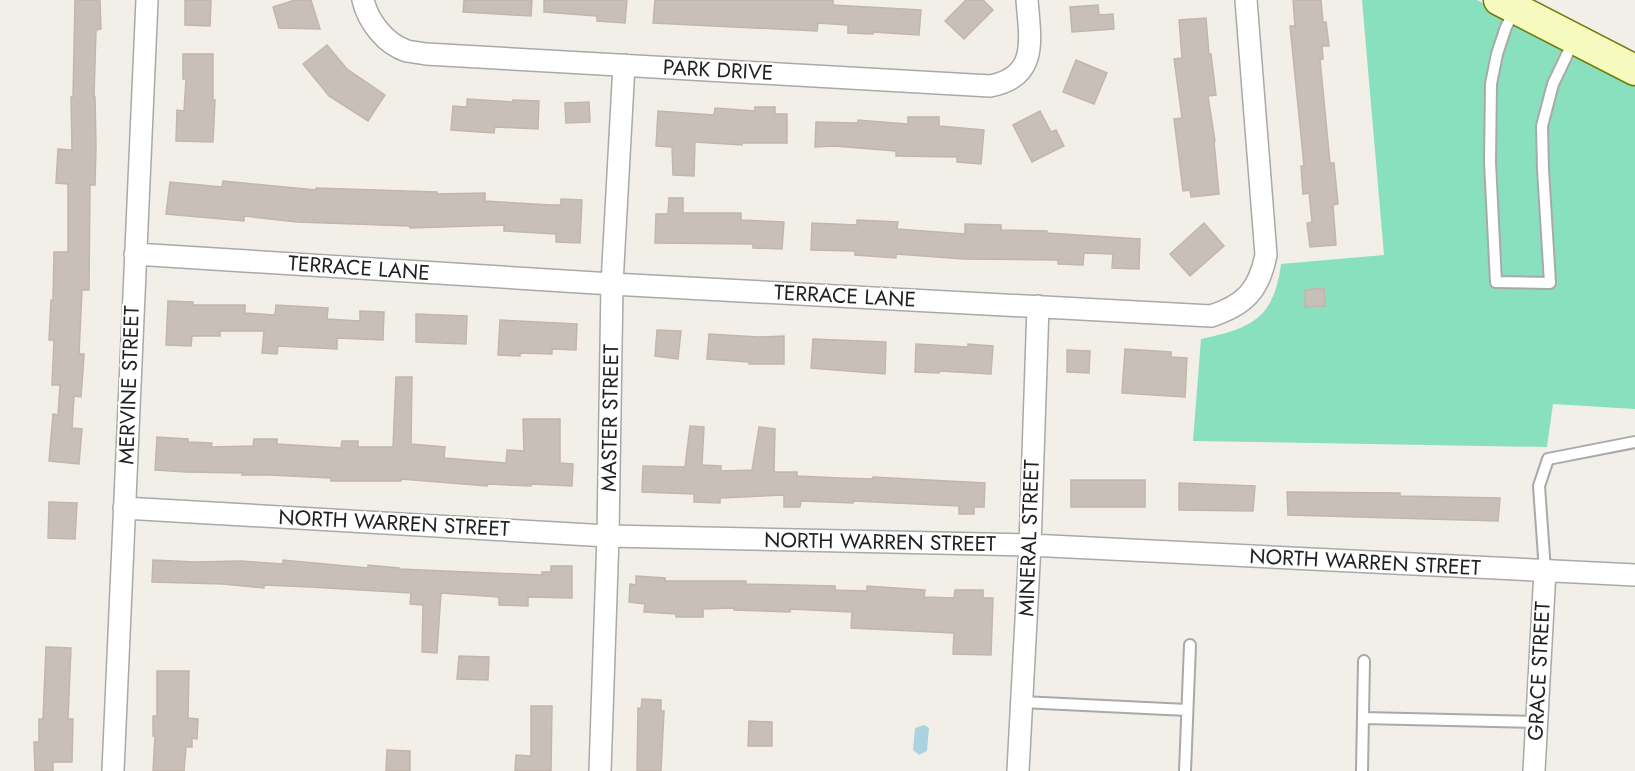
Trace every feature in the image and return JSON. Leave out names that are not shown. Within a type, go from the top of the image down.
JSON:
[{"type":"street","name":"MERVINE STREET","points":[[113,771],[147,0]]},
{"type":"street","name":"PARK DRIVE","points":[[363,0],[374,25],[392,43],[406,50],[426,54],[990,86],[1004,83],[1015,77],[1023,68],[1029,55],[1027,0]]},
{"type":"street","name":"TERRACE LANE","points":[[135,254],[612,284],[1211,316],[1227,311],[1242,302],[1255,288],[1263,272],[1266,255],[1246,0]]},
{"type":"street","points":[[1507,5],[1635,70]]},
{"type":"street","name":"MASTER STREET","points":[[600,771],[608,536],[612,284],[624,65]]},
{"type":"street","name":"MINERAL STREET","points":[[1018,771],[1030,545],[1038,306]]},
{"type":"street","name":"NORTH WARREN STREET","points":[[124,508],[608,536],[1030,545],[1635,575]]},
{"type":"street","name":"GRACE STREET","points":[[1534,771],[1545,571]]},
{"type":"lane","points":[[1507,5],[1503,36],[1491,84],[1490,162],[1496,282],[1550,283],[1542,126],[1553,84],[1574,40]]},
{"type":"lane","points":[[1545,571],[1539,486],[1548,459],[1635,442]]},
{"type":"lane","points":[[1185,771],[1190,645]]},
{"type":"lane","points":[[1362,771],[1364,661]]},
{"type":"lane","points":[[1022,702],[1187,710]]},
{"type":"lane","points":[[1363,718],[1536,722]]},
{"type":"green space","points":[[1362,0],[1477,0],[1635,81],[1635,409],[1553,404],[1547,447],[1193,441],[1201,339],[1234,330],[1257,318],[1273,297],[1281,264],[1384,255]]},
{"type":"water","points":[[924,725],[929,728],[927,751],[919,755],[913,750],[915,728]]},
{"type":"building","points":[[75,0],[100,0],[101,29],[96,30],[95,185],[90,185],[89,290],[82,290],[79,354],[84,354],[83,370],[81,397],[74,396],[72,428],[82,429],[79,464],[49,461],[53,414],[58,415],[60,385],[52,385],[54,340],[49,340],[54,252],[68,252],[68,184],[56,183],[58,149],[72,150],[71,97],[73,97]]},
{"type":"building","points":[[185,0],[211,0],[210,26],[185,25]]},
{"type":"building","points":[[295,0],[311,0],[320,29],[279,28],[273,7]]},
{"type":"building","points":[[464,0],[532,0],[531,16],[463,12]]},
{"type":"building","points":[[544,0],[627,0],[625,23],[597,21],[597,16],[544,12]]},
{"type":"building","points":[[655,0],[833,0],[833,5],[921,10],[919,35],[848,33],[848,25],[818,23],[817,31],[653,23]]},
{"type":"building","points":[[966,0],[983,0],[993,10],[964,39],[945,21]]},
{"type":"building","points":[[1293,0],[1321,0],[1323,22],[1326,22],[1329,46],[1322,46],[1323,59],[1320,59],[1330,163],[1334,163],[1338,204],[1333,205],[1336,245],[1310,247],[1307,223],[1312,222],[1309,193],[1303,194],[1301,166],[1304,166],[1290,26],[1295,26]]},
{"type":"building","points":[[1098,5],[1099,15],[1113,14],[1114,29],[1072,32],[1070,7]]},
{"type":"building","points":[[1206,18],[1216,95],[1208,96],[1215,141],[1219,194],[1191,197],[1190,190],[1183,191],[1174,119],[1182,118],[1174,59],[1182,58],[1179,20]]},
{"type":"building","points":[[327,45],[347,69],[385,95],[368,121],[329,96],[303,64]]},
{"type":"building","points":[[183,54],[213,54],[213,100],[215,100],[213,142],[176,141],[177,110],[184,111],[186,79],[183,79]]},
{"type":"building","points":[[1076,60],[1107,73],[1094,104],[1063,92]]},
{"type":"building","points":[[467,99],[539,101],[538,129],[495,127],[494,133],[451,130],[453,106],[467,107]]},
{"type":"building","points":[[589,102],[590,122],[566,123],[565,103]]},
{"type":"building","points":[[755,107],[775,107],[775,114],[787,114],[787,143],[742,143],[742,145],[695,142],[694,176],[673,175],[672,147],[656,146],[658,111],[714,115],[715,108],[755,111]]},
{"type":"building","points":[[1040,111],[1051,132],[1056,130],[1064,146],[1032,162],[1013,125]]},
{"type":"building","points":[[908,117],[939,117],[939,126],[984,130],[981,164],[957,162],[957,157],[896,156],[896,151],[834,146],[815,147],[816,122],[858,123],[858,120],[908,124]]},
{"type":"building","points":[[223,181],[316,190],[316,188],[437,192],[437,194],[485,193],[485,201],[551,205],[561,205],[561,199],[582,200],[580,243],[556,242],[556,234],[504,231],[504,225],[410,228],[410,226],[297,222],[244,216],[244,221],[166,214],[170,182],[222,187]]},
{"type":"building","points":[[669,198],[683,198],[683,213],[741,213],[741,220],[784,222],[782,249],[753,248],[753,244],[655,243],[656,214],[668,214]]},
{"type":"building","points":[[857,220],[898,222],[897,229],[965,234],[965,224],[1001,225],[1001,230],[1047,231],[1047,233],[1140,239],[1139,269],[1112,268],[1113,254],[1084,253],[1083,265],[1058,264],[1058,260],[964,259],[896,254],[896,258],[855,255],[855,251],[811,250],[812,223],[857,225]]},
{"type":"building","points":[[1204,223],[1224,246],[1190,276],[1170,254]]},
{"type":"building","points":[[1324,288],[1325,306],[1305,307],[1305,290]]},
{"type":"building","points":[[168,301],[193,302],[193,305],[245,305],[245,313],[275,315],[276,305],[328,308],[327,319],[360,321],[360,311],[384,312],[383,340],[337,338],[337,349],[278,346],[277,354],[262,353],[264,331],[220,331],[220,336],[192,336],[191,346],[166,345]]},
{"type":"building","points":[[416,314],[467,316],[466,344],[416,342]]},
{"type":"building","points":[[500,320],[577,324],[576,350],[552,349],[552,354],[498,355]]},
{"type":"building","points":[[657,330],[681,331],[678,359],[655,356]]},
{"type":"building","points":[[709,334],[784,336],[784,364],[749,364],[749,362],[707,359]]},
{"type":"building","points":[[813,339],[886,342],[885,374],[811,368]]},
{"type":"building","points":[[916,344],[993,346],[991,374],[915,372]]},
{"type":"building","points":[[1125,349],[1171,352],[1171,357],[1187,358],[1185,397],[1122,393]]},
{"type":"building","points":[[1067,350],[1090,351],[1089,373],[1067,372]]},
{"type":"building","points":[[396,377],[412,377],[411,444],[445,447],[444,458],[506,463],[507,450],[524,451],[523,419],[560,419],[560,463],[573,464],[572,486],[487,484],[487,486],[401,479],[401,481],[331,481],[331,478],[155,470],[157,437],[212,443],[211,447],[253,446],[254,439],[277,439],[277,444],[341,448],[342,441],[358,441],[358,447],[393,447]]},
{"type":"building","points":[[690,426],[704,427],[702,465],[721,466],[721,471],[752,470],[759,427],[775,429],[774,472],[797,472],[797,476],[873,479],[873,477],[985,483],[984,507],[974,507],[974,514],[959,514],[959,506],[853,501],[853,503],[801,501],[800,507],[784,507],[784,495],[720,498],[720,503],[694,502],[694,494],[642,492],[643,466],[685,467]]},
{"type":"building","points":[[1071,480],[1145,480],[1145,507],[1071,507]]},
{"type":"building","points":[[1179,483],[1255,486],[1253,511],[1179,510]]},
{"type":"building","points":[[1287,492],[1400,493],[1400,496],[1500,498],[1498,521],[1288,515]]},
{"type":"building","points":[[49,502],[77,503],[75,539],[48,538]]},
{"type":"building","points":[[153,560],[283,564],[283,560],[368,568],[368,565],[399,569],[542,575],[542,572],[551,572],[551,566],[572,566],[572,598],[528,597],[528,606],[499,605],[499,597],[441,593],[437,653],[422,652],[423,605],[410,604],[411,593],[152,582]]},
{"type":"building","points":[[636,576],[665,578],[665,581],[746,581],[746,584],[835,586],[835,590],[867,591],[867,586],[925,590],[924,597],[954,598],[955,590],[983,590],[983,598],[993,598],[991,655],[953,654],[954,633],[851,628],[852,612],[790,609],[790,612],[734,610],[734,608],[703,609],[703,617],[676,617],[676,614],[644,612],[645,604],[629,602],[630,584],[636,585]]},
{"type":"building","points":[[46,647],[71,648],[68,719],[73,719],[72,762],[53,762],[53,771],[35,771],[34,742],[39,742],[39,719],[43,719]]},
{"type":"building","points":[[459,656],[489,657],[488,680],[457,679]]},
{"type":"building","points":[[157,671],[189,671],[188,718],[198,719],[197,739],[192,738],[192,747],[186,747],[184,771],[153,771],[155,736],[153,736],[153,716],[157,716]]},
{"type":"building","points":[[642,699],[661,700],[661,711],[664,711],[661,771],[637,771],[638,708],[641,709]]},
{"type":"building","points":[[531,706],[552,706],[551,771],[515,771],[516,755],[531,756]]},
{"type":"building","points":[[749,721],[772,722],[772,746],[748,746]]},
{"type":"building","points":[[387,750],[410,751],[410,771],[386,771]]}]
